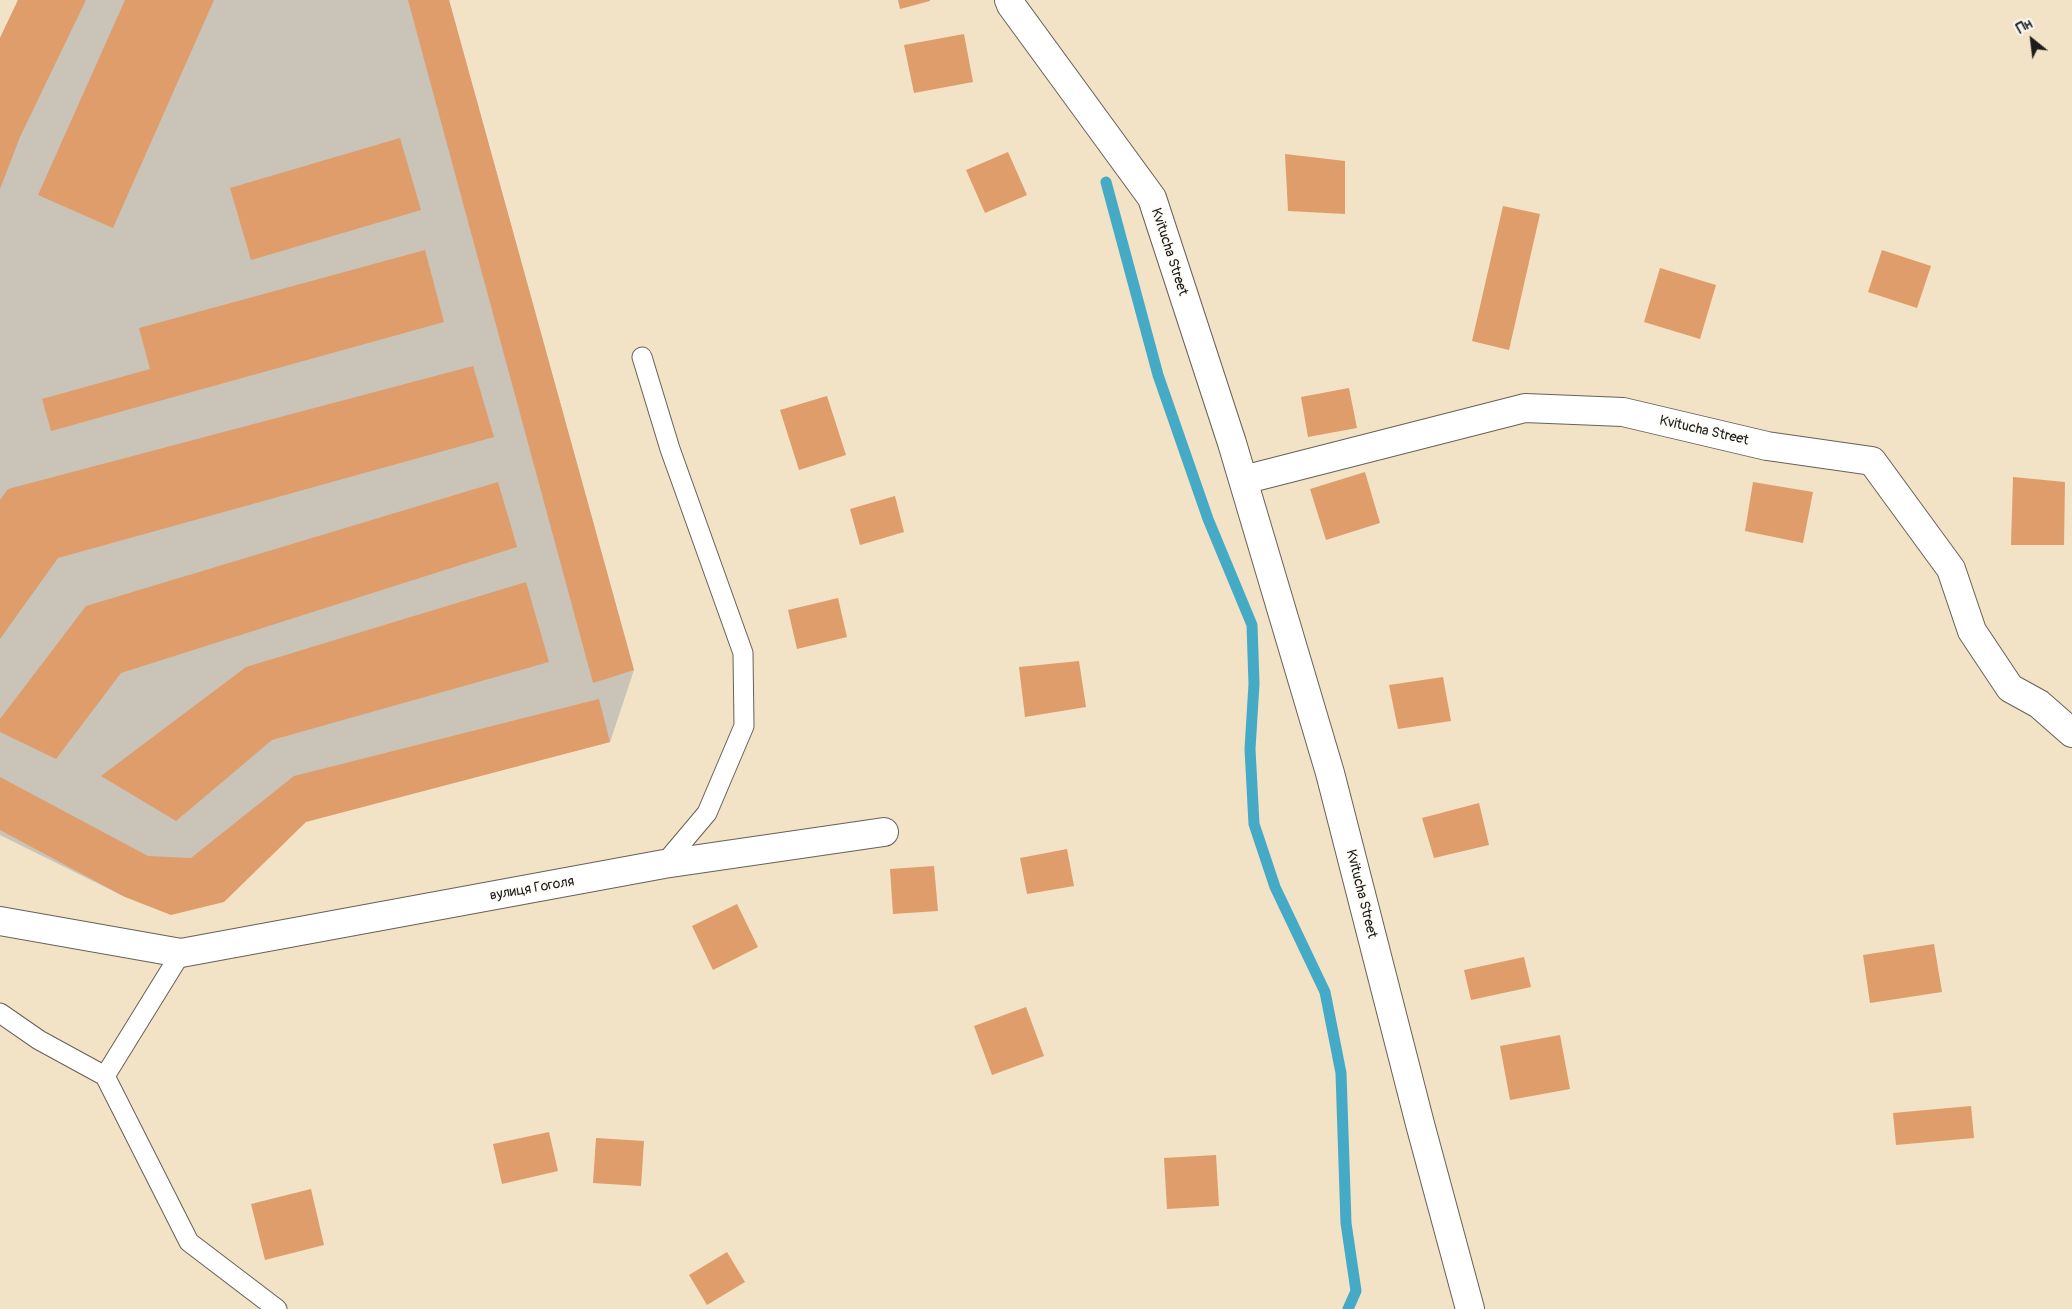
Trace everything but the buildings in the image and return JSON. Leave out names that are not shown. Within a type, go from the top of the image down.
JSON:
[{"type":"street","name":"Kvitucha Street","points":[[1009,0],[1010,5],[1152,198],[1243,480],[1330,773],[1470,1309]]},
{"type":"street","name":"Kvitucha Street","points":[[1243,480],[1525,408],[1623,412],[1767,446],[1872,461],[1951,569],[1972,631],[2010,688],[2039,704],[2072,715]]},
{"type":"street","name":"Kvitucha Street","points":[[2039,704],[2072,733]]},
{"type":"street","name":"вулиця Гоголя","points":[[181,954],[664,864],[884,832]]},
{"type":"street","points":[[0,921],[181,954]]},
{"type":"lane","points":[[642,357],[670,449],[743,653],[744,726],[707,813],[664,864]]},
{"type":"lane","points":[[105,1076],[181,954]]},
{"type":"lane","points":[[0,1013],[39,1040],[105,1076],[189,1242],[277,1309]]},
{"type":"shaded area","points":[[18,0],[449,0],[634,670],[610,742],[306,821],[125,897],[0,835],[0,38]]},
{"type":"waterway","points":[[1106,182],[1158,375],[1208,519],[1252,625],[1254,684],[1250,749],[1254,824],[1275,887],[1325,992],[1341,1073],[1346,1223],[1356,1291],[1348,1309]]}]
